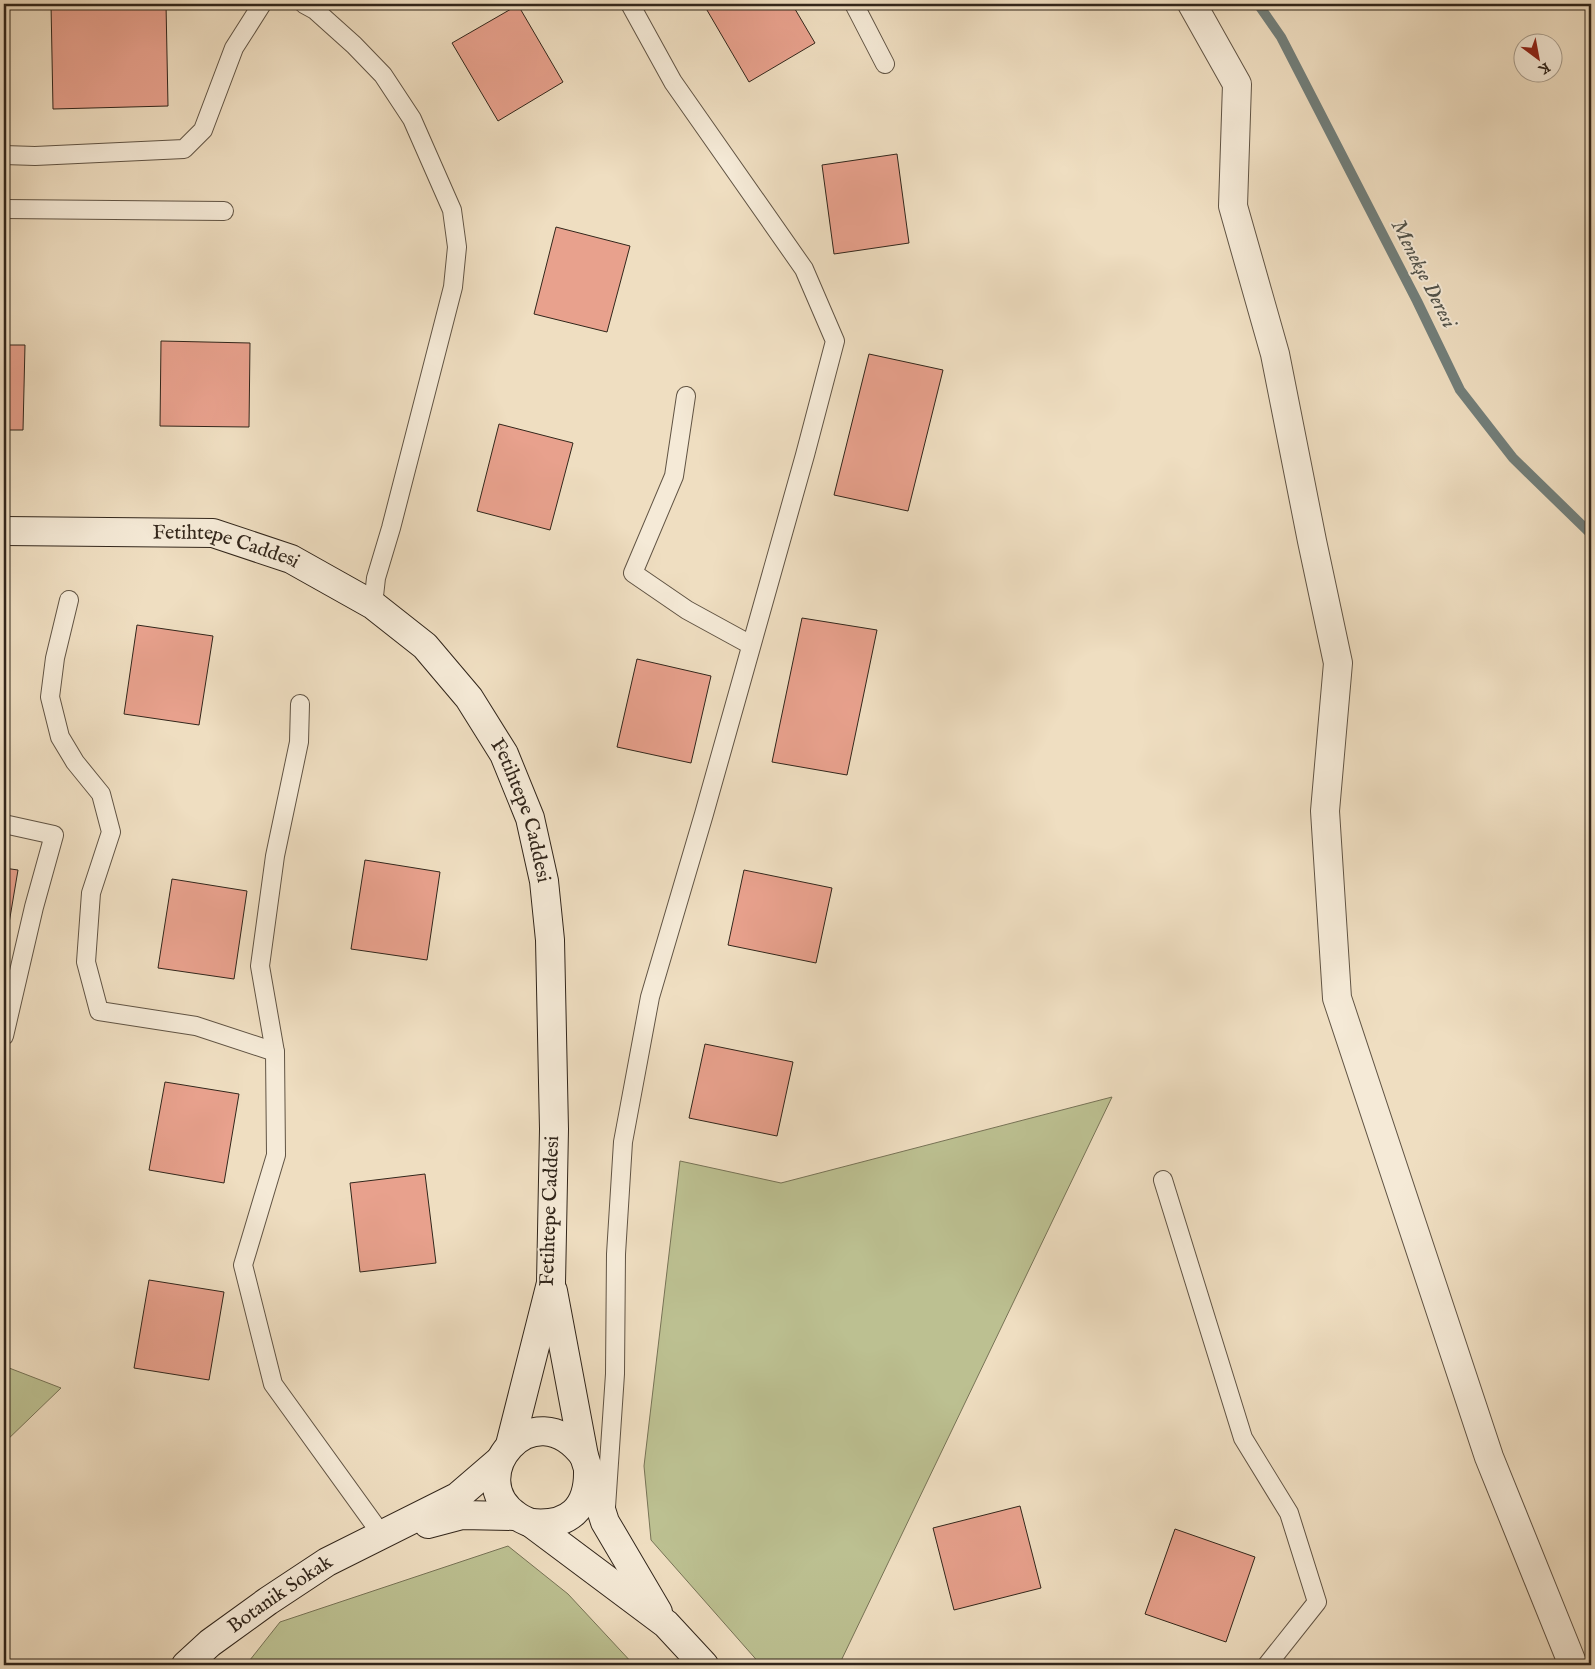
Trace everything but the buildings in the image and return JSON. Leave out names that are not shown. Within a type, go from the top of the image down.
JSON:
[{"type":"street","points":[[1192,4],[1237,84],[1233,206],[1275,354],[1338,663],[1325,811],[1337,998],[1489,1457],[1573,1665]]},
{"type":"street","name":"Fetihtepe Caddesi","points":[[4,531],[213,533],[291,559],[373,605],[425,646],[469,698],[504,754],[530,818],[544,881],[550,940],[554,1129],[551,1283],[505,1453]]},
{"type":"street","points":[[523,1519],[546,1524],[561,1520],[574,1512],[584,1500],[589,1485],[551,1283]]},
{"type":"street","points":[[666,1624],[605,1522],[586,1463],[575,1444],[563,1436],[550,1432],[535,1432],[521,1437],[505,1453],[496,1474],[498,1490],[505,1504],[666,1624],[704,1665]]},
{"type":"street","name":"Botanik Sokak","points":[[186,1665],[210,1643],[268,1600],[327,1562],[457,1497],[505,1453]]},
{"type":"street","name":"Botanik Sokak","points":[[382,1535],[462,1515],[523,1519]]},
{"type":"lane","points":[[4,155],[45,156],[184,149],[203,130],[234,48],[262,4]]},
{"type":"lane","points":[[304,4],[315,10],[383,75],[412,119],[452,210],[457,247],[453,287],[391,528],[376,578],[373,605]]},
{"type":"lane","points":[[605,1522],[615,1374],[616,1254],[623,1142],[650,998],[752,645],[835,341],[804,269],[673,82],[630,4]]},
{"type":"lane","points":[[854,4],[885,64]]},
{"type":"lane","points":[[4,209],[224,211]]},
{"type":"lane","points":[[686,396],[674,476],[633,573],[686,610],[752,645]]},
{"type":"lane","points":[[69,600],[55,658],[50,697],[60,737],[76,762],[102,794],[111,832],[91,893],[89,913],[86,962],[99,1011],[196,1026],[275,1052]]},
{"type":"lane","points":[[300,704],[299,742],[275,856],[260,966],[275,1052],[276,1155],[243,1265],[272,1384],[382,1535]]},
{"type":"lane","points":[[4,824],[54,834],[34,907],[4,1036]]},
{"type":"lane","points":[[1163,1180],[1243,1438],[1289,1513],[1317,1602],[1267,1665]]},
{"type":"green space","points":[[1112,1097],[839,1665],[761,1665],[651,1540],[644,1466],[680,1161],[781,1183]]},
{"type":"green space","points":[[4,1366],[61,1388],[4,1443]]},
{"type":"green space","points":[[508,1546],[568,1594],[634,1665],[246,1665],[280,1622]]},
{"type":"waterway","name":"Menekşe Deresi","points":[[1258,4],[1281,37],[1417,301],[1460,390],[1513,458],[1591,534]]}]
